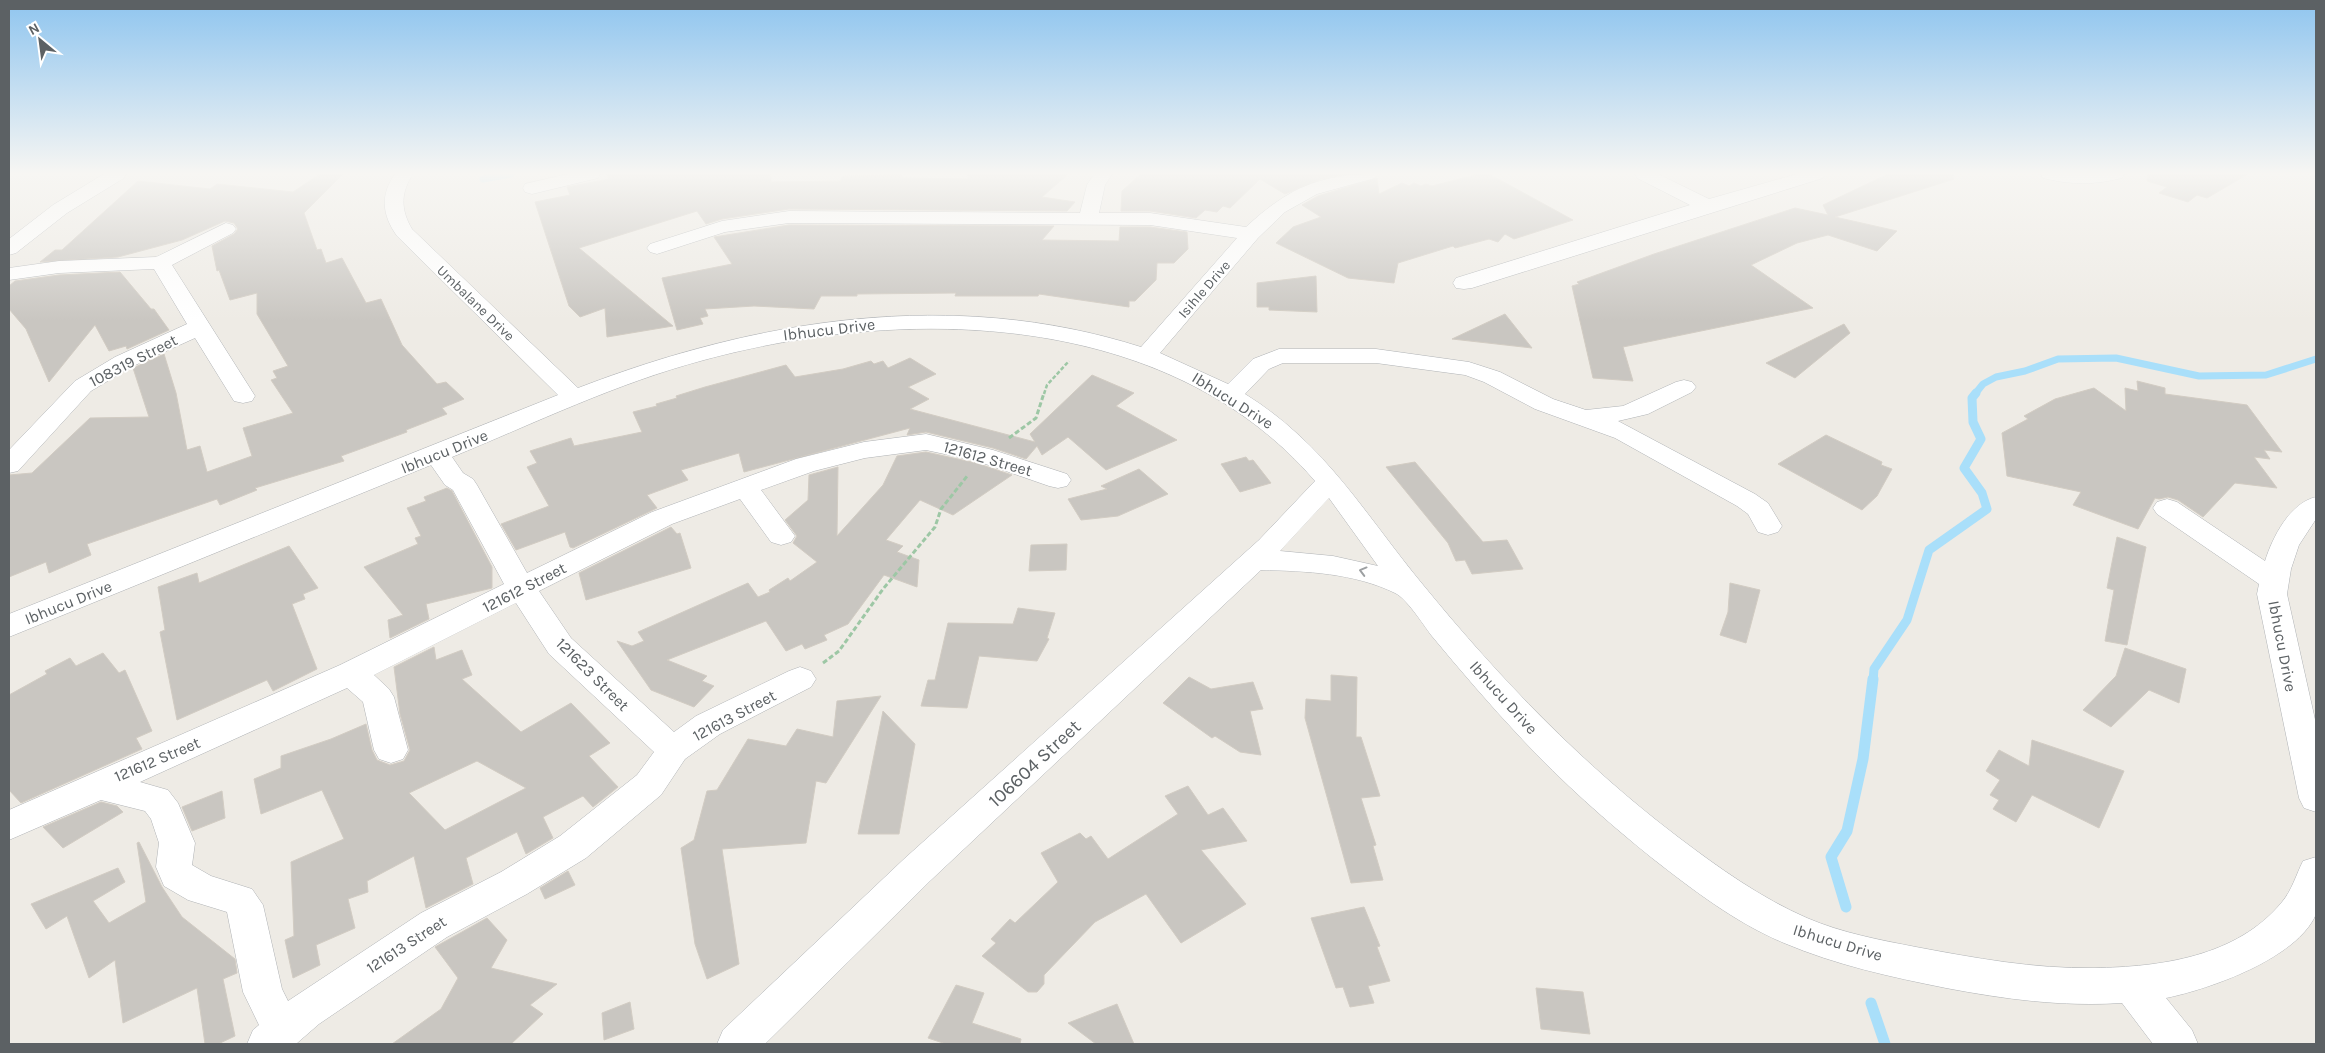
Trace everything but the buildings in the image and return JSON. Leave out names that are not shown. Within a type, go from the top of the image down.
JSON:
[{"type":"street","points":[[9,249],[42,223]]},
{"type":"street","name":"Umbalane Drive","points":[[398,223],[404,232],[574,398]]},
{"type":"street","points":[[657,248],[707,229],[740,223]]},
{"type":"street","points":[[1178,223],[1251,234]]},
{"type":"street","name":"Isihle Drive","points":[[1146,355],[1262,223]]},
{"type":"street","points":[[1464,283],[1653,223]]},
{"type":"street","points":[[9,274],[59,267],[160,263],[226,229]]},
{"type":"street","points":[[160,263],[244,396]]},
{"type":"street","name":"Ibhucu Drive","points":[[9,626],[574,398],[674,361],[733,345],[808,330],[863,324],[928,321],[1016,327],[1088,339],[1146,355],[1180,368],[1231,394],[1278,426],[1330,481],[1409,587],[1511,706],[1582,780],[1688,866],[1765,915],[1802,934],[1854,949],[1977,976],[2081,988],[2133,986],[2180,978],[2220,966],[2267,940],[2306,899],[2316,879],[2316,872]]},
{"type":"street","name":"108319 Street","points":[[9,465],[83,386],[123,362],[200,327]]},
{"type":"street","points":[[1231,394],[1261,364],[1272,358],[1292,355],[1376,356],[1446,364],[1477,371],[1544,404],[1624,433],[1746,500],[1758,508],[1768,526]]},
{"type":"street","points":[[1581,416],[1626,414],[1639,410],[1684,387]]},
{"type":"street","name":"121612 Street","points":[[9,826],[97,785],[261,715],[352,673],[662,518],[744,486],[831,458],[900,444],[926,442],[944,444],[984,455],[1058,480]]},
{"type":"street","name":"121623 Street","points":[[437,454],[454,479],[464,485],[515,578],[560,646],[673,750]]},
{"type":"street","name":"106604 Street","points":[[737,1044],[917,870],[1254,560],[1330,481]]},
{"type":"street","points":[[744,486],[781,536]]},
{"type":"street","name":"Ibhucu Drive","points":[[2316,505],[2305,513],[2289,538],[2280,557],[2272,594],[2316,798]]},
{"type":"street","points":[[2168,508],[2274,580]]},
{"type":"street","points":[[1254,560],[1329,563],[1377,574],[1409,587]]},
{"type":"street","points":[[352,673],[378,697],[392,750]]},
{"type":"street","name":"121613 Street","points":[[275,1038],[305,1011],[434,925],[514,883],[573,848],[648,785],[673,750],[708,725],[800,680]]},
{"type":"street","points":[[97,785],[156,800],[166,813],[177,843],[174,867],[177,875],[188,884],[239,900],[244,906],[275,1038]]},
{"type":"street","points":[[2133,986],[2178,1044]]},
{"type":"path","points":[[800,680],[840,651],[883,589],[935,527],[941,510],[984,455],[1036,418],[1048,385],[1066,362],[1075,359]]},
{"type":"waterway","points":[[1975,394],[1983,384],[1996,377],[2025,371],[2058,359],[2116,358],[2199,376],[2266,375],[2316,359]]},
{"type":"waterway","points":[[1873,681],[1874,669],[1907,620],[1929,550],[1987,509],[1982,493],[1964,468],[1981,439],[1973,422],[1972,398],[1976,393]]},
{"type":"waterway","points":[[1846,907],[1831,857],[1847,831],[1863,759],[1873,679]]},
{"type":"waterway","points":[[1871,1003],[1885,1044]]}]
